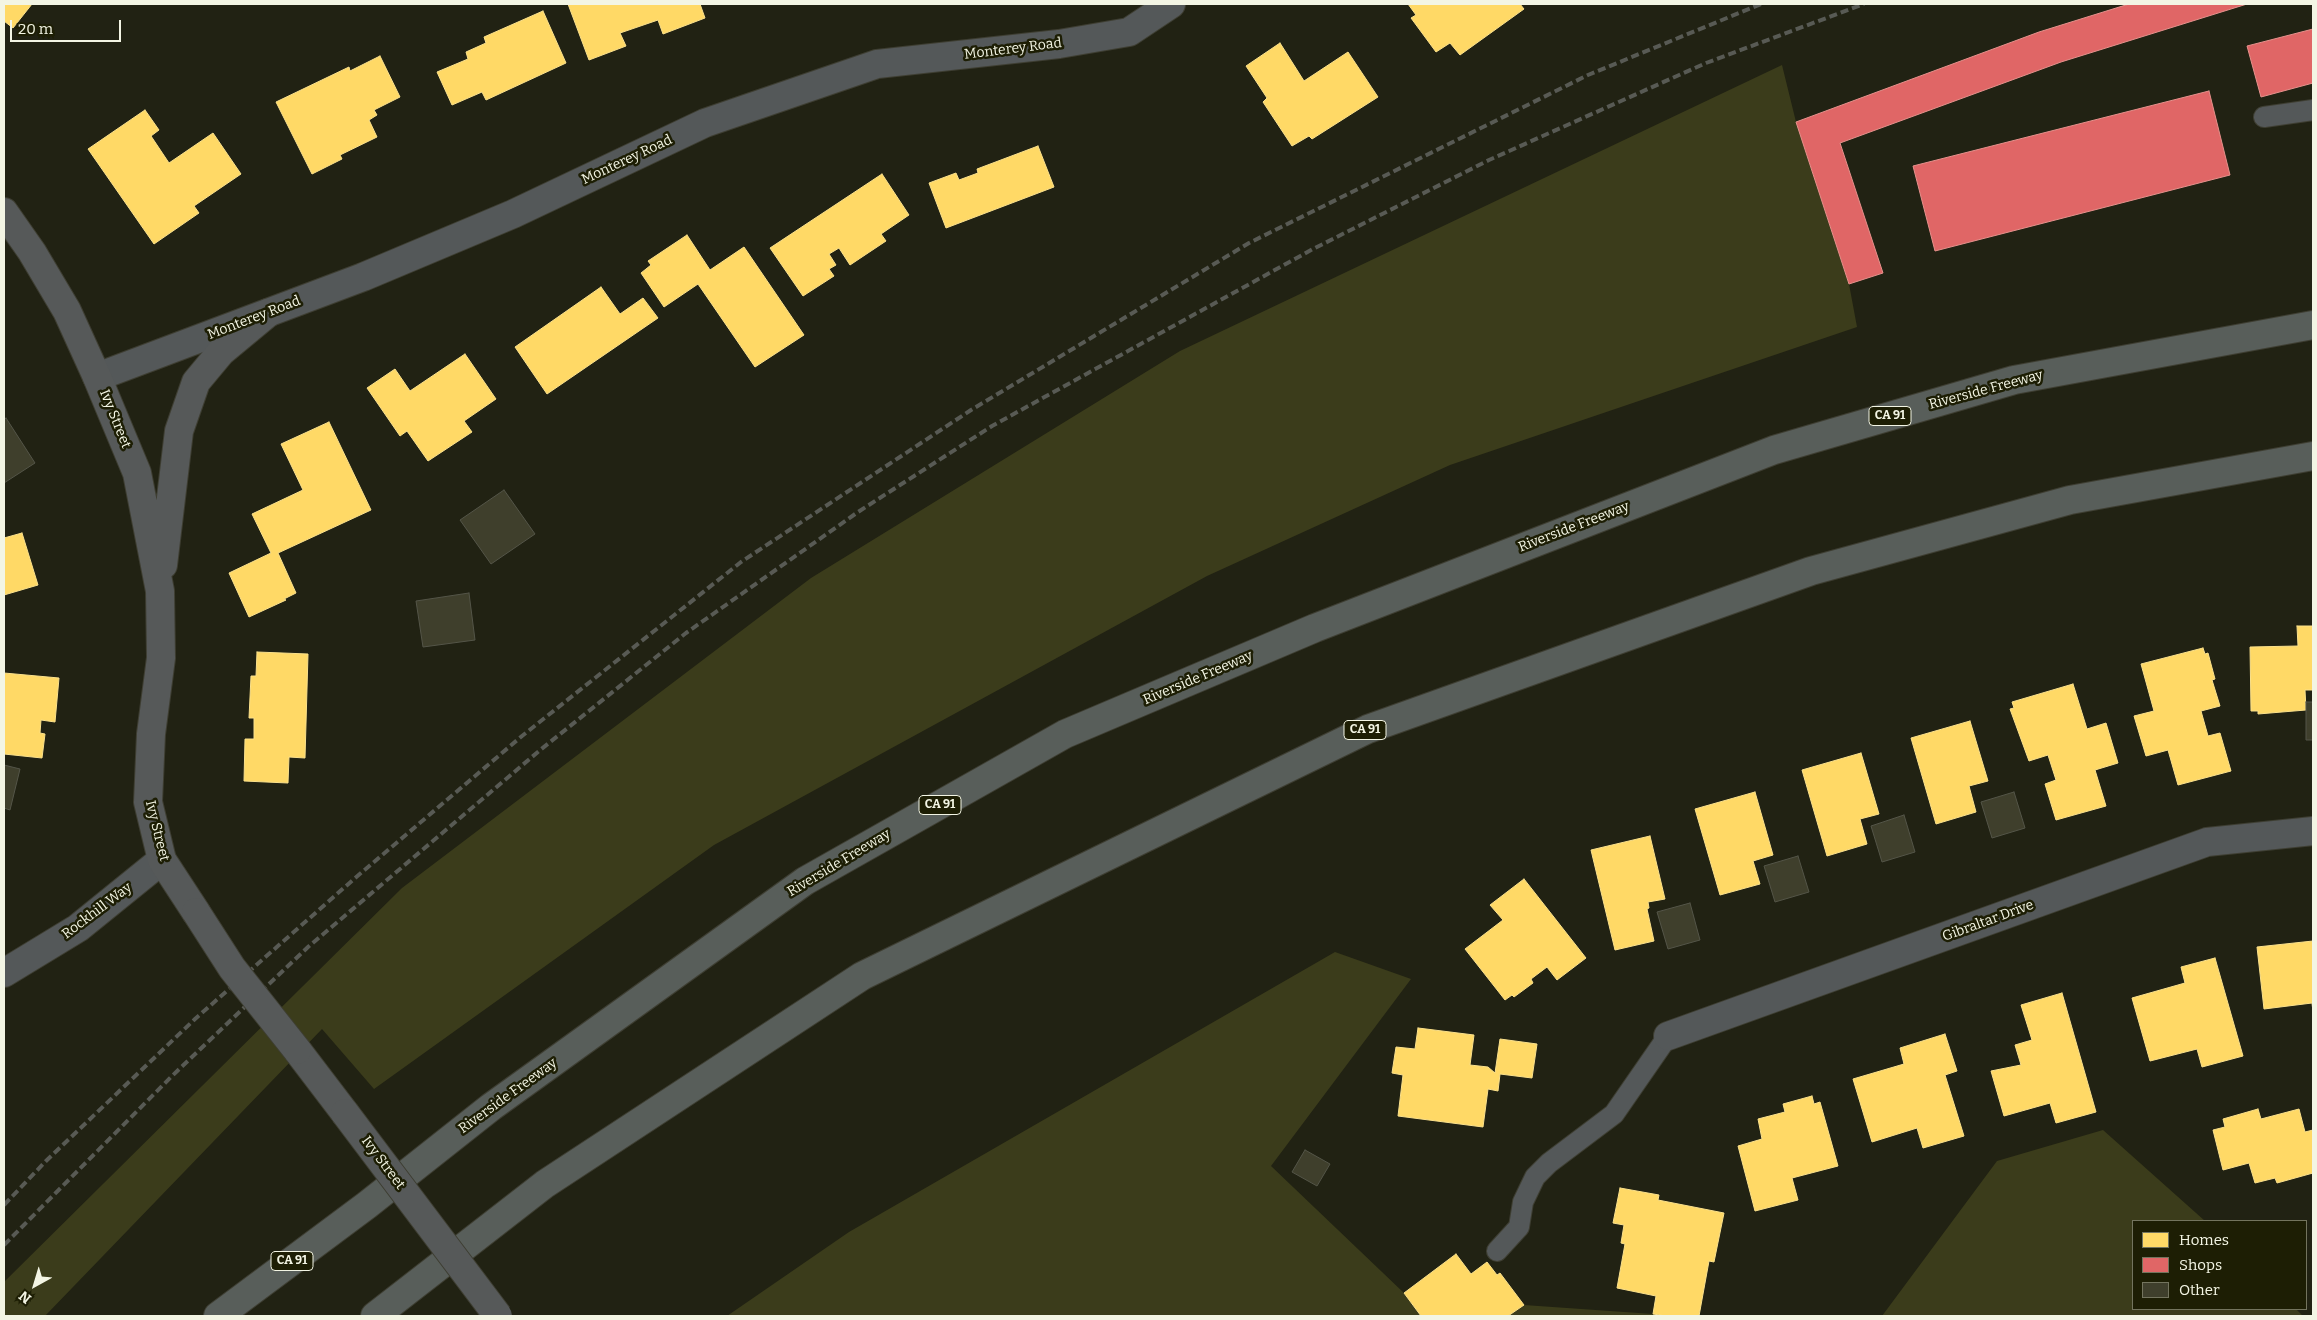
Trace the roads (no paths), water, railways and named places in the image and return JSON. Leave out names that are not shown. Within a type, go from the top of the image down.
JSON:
[{"type":"highway","name":"Riverside Freeway","points":[[218,1316],[367,1205],[484,1112],[805,881],[1065,734],[1315,628],[1774,450],[2014,380],[2313,325]]},
{"type":"highway","name":"CA 91","points":[[375,1316],[545,1184],[862,976],[1368,729],[1811,571],[2070,500],[2313,456]]},
{"type":"street","name":"Monterey Road","points":[[97,377],[363,277],[513,214],[705,123],[877,64],[1059,44],[1129,32],[1171,4]]},
{"type":"street","name":"Ivy Street","points":[[4,212],[32,252],[67,311],[137,473],[160,591],[160,658],[151,734],[148,802],[162,860],[232,968],[297,1050],[498,1316]]},
{"type":"street","points":[[160,591],[179,431],[196,382],[221,352],[268,313]]},
{"type":"street","name":"Gibraltar Drive","points":[[1668,1036],[2208,842],[2313,831]]},
{"type":"street","name":"Rockhill Way","points":[[4,972],[78,928],[162,860]]},
{"type":"lane","points":[[2264,117],[2313,110]]},
{"type":"lane","points":[[1497,1252],[1519,1227],[1523,1202],[1534,1177],[1549,1163],[1614,1114],[1668,1036]]},
{"type":"railway","points":[[4,1205],[46,1161],[195,1019],[354,879],[522,736],[741,562],[971,410],[1249,243],[1588,75],[1761,4]]},
{"type":"railway","points":[[4,1245],[172,1076],[308,947],[539,751],[686,633],[858,512],[992,426],[1313,249],[1489,160],[1706,63],[1864,4]]}]
